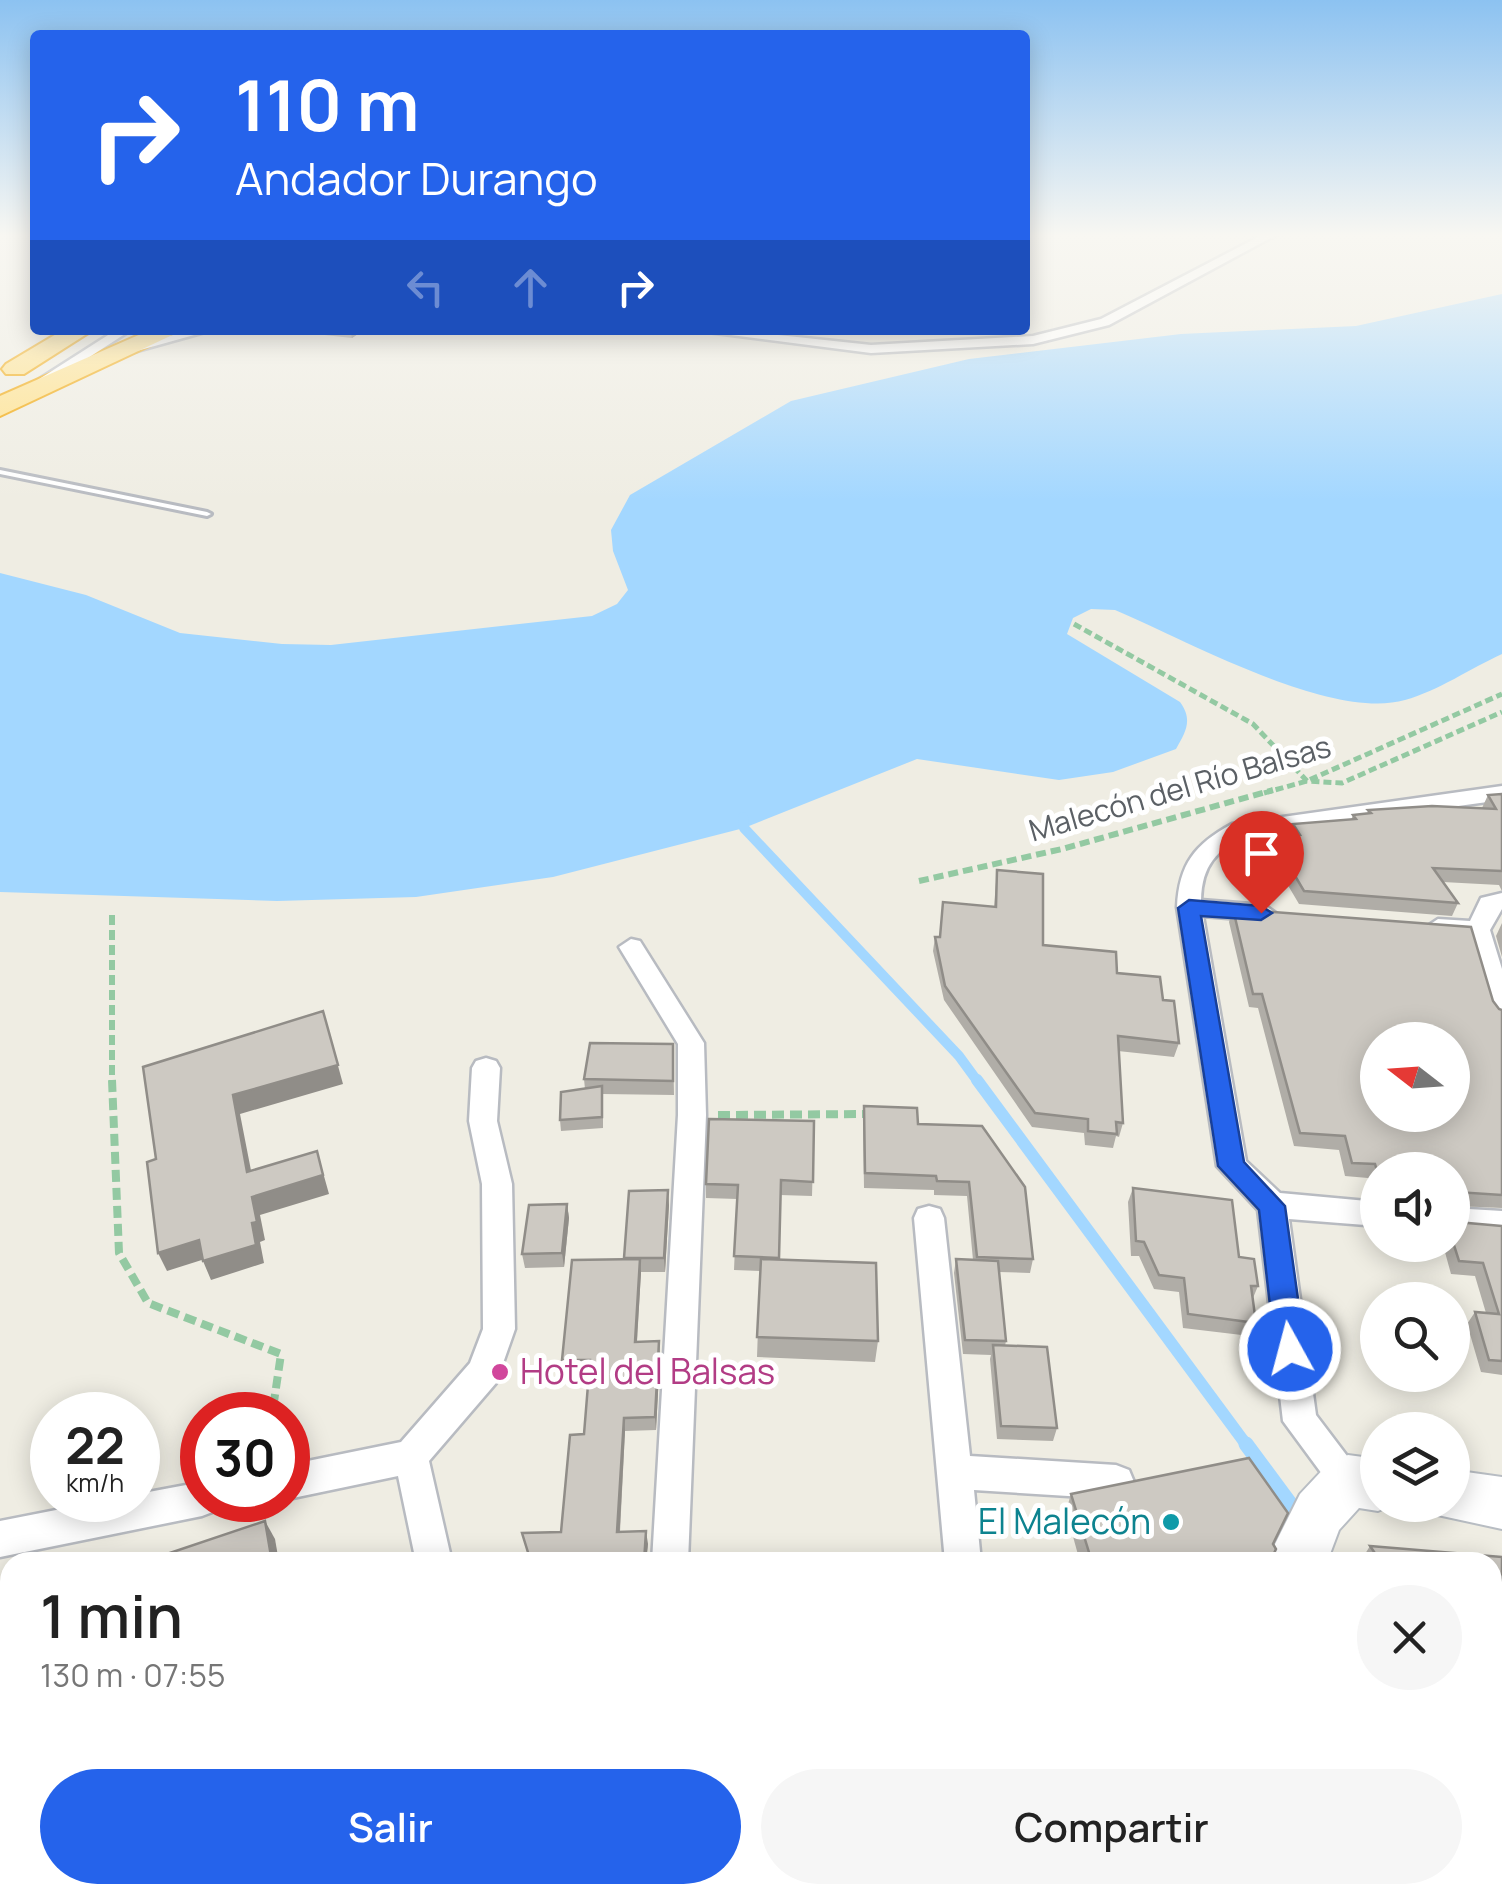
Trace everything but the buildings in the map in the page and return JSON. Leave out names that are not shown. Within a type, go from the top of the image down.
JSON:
[{"type":"highway","points":[[0,378],[73,335]]},
{"type":"highway","points":[[0,408],[123,340]]},
{"type":"street","points":[[744,335],[872,349],[1033,340],[1102,323]]},
{"type":"street","points":[[123,340],[164,335]]},
{"type":"street","points":[[1328,1519],[1300,1421],[1272,1206],[1232,1166],[1189,908],[1189,876],[1206,847],[1240,829],[1502,793]]},
{"type":"street","points":[[1502,901],[1490,904],[1478,930],[1502,1012]]},
{"type":"street","points":[[1189,908],[1285,915]]},
{"type":"street","points":[[1420,926],[1478,930]]},
{"type":"street","points":[[631,947],[690,1043],[692,1115],[670,1552]]},
{"type":"street","points":[[310,1477],[410,1457],[484,1372],[500,1329],[497,1184],[483,1121],[486,1068]]},
{"type":"street","points":[[1272,1206],[1360,1212]]},
{"type":"street","points":[[929,1218],[961,1552]]},
{"type":"street","points":[[1470,1221],[1502,1224]]},
{"type":"street","points":[[410,1457],[432,1552]]},
{"type":"street","points":[[954,1472],[1116,1482]]},
{"type":"street","points":[[1470,1499],[1502,1503]]},
{"type":"street","points":[[0,1539],[180,1503]]},
{"type":"lane","points":[[0,472],[207,514]]},
{"type":"path","points":[[1074,624],[1253,724],[1306,781],[1342,783],[1502,712]]},
{"type":"path","name":"Malecón del Río Balsas","points":[[918,881],[1062,849],[1306,781],[1502,694]]},
{"type":"path","points":[[112,915],[110,1050],[120,1253],[148,1302],[281,1354],[275,1392]]},
{"type":"path","points":[[692,1115],[882,1114]]},
{"type":"water","points":[[1502,323],[1502,654],[1417,696],[1374,703],[1299,689],[1115,610],[1091,609],[1073,618],[1067,634],[1180,702],[1187,726],[1176,749],[1113,772],[1059,780],[917,759],[744,828],[553,877],[416,897],[277,901],[0,892],[0,573],[86,595],[180,633],[282,644],[331,645],[592,616],[617,604],[628,590],[613,551],[611,530],[630,495],[791,401],[969,359],[1181,334]]},
{"type":"waterway","points":[[743,817],[744,828],[959,1056],[978,1082]]},
{"type":"waterway","points":[[977,1080],[1248,1447]]},
{"type":"waterway","points":[[1246,1444],[1300,1517]]},
{"type":"place","name":"Hotel del Balsas","points":[[500,1372]]},
{"type":"place","name":"El Malecón","points":[[1171,1522]]},
{"type":"route","points":[[1261,913],[1189,908],[1232,1166],[1272,1206],[1290,1349]]}]
